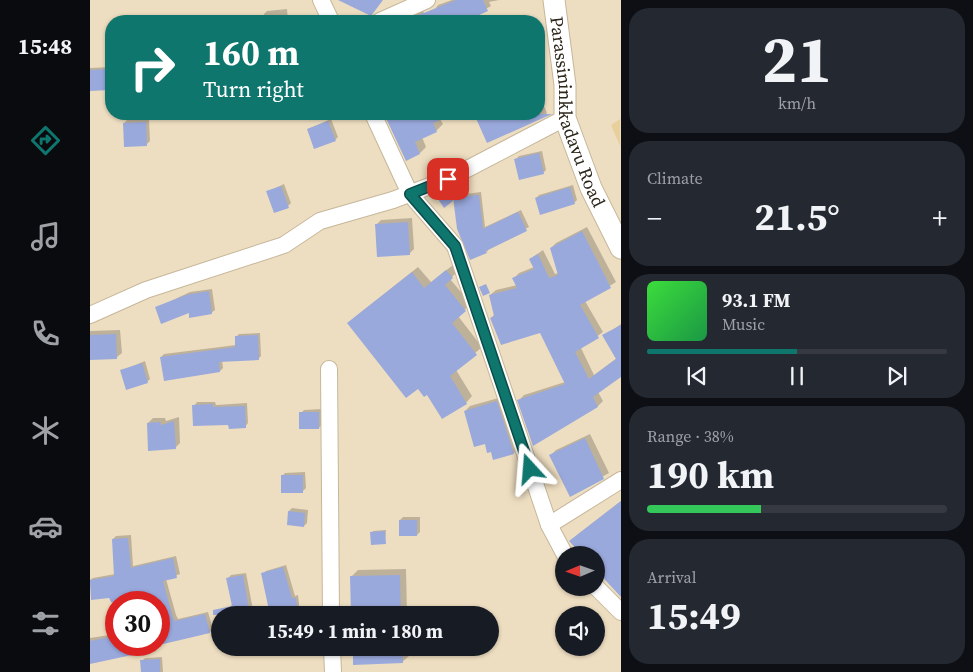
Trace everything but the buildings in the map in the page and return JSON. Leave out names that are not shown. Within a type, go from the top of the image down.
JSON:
[{"type":"main road","name":"Parassininkkadavu Road","points":[[554,0],[565,85],[565,118],[590,188],[620,248]]},
{"type":"street","points":[[321,0],[328,15]]},
{"type":"street","points":[[393,15],[427,0]]},
{"type":"street","points":[[90,315],[146,290],[284,245],[320,221],[410,194],[448,179],[565,118]]},
{"type":"street","points":[[376,120],[410,194],[455,246],[549,525],[560,546]]},
{"type":"street","points":[[329,369],[331,606]]},
{"type":"street","points":[[549,525],[620,480]]},
{"type":"street","points":[[604,596],[620,612]]},
{"type":"street","points":[[333,656],[334,672]]},
{"type":"shaded area","points":[[620,119],[620,146],[611,125]]},
{"type":"route","points":[[448,179],[410,194],[455,246],[530,469]]}]
